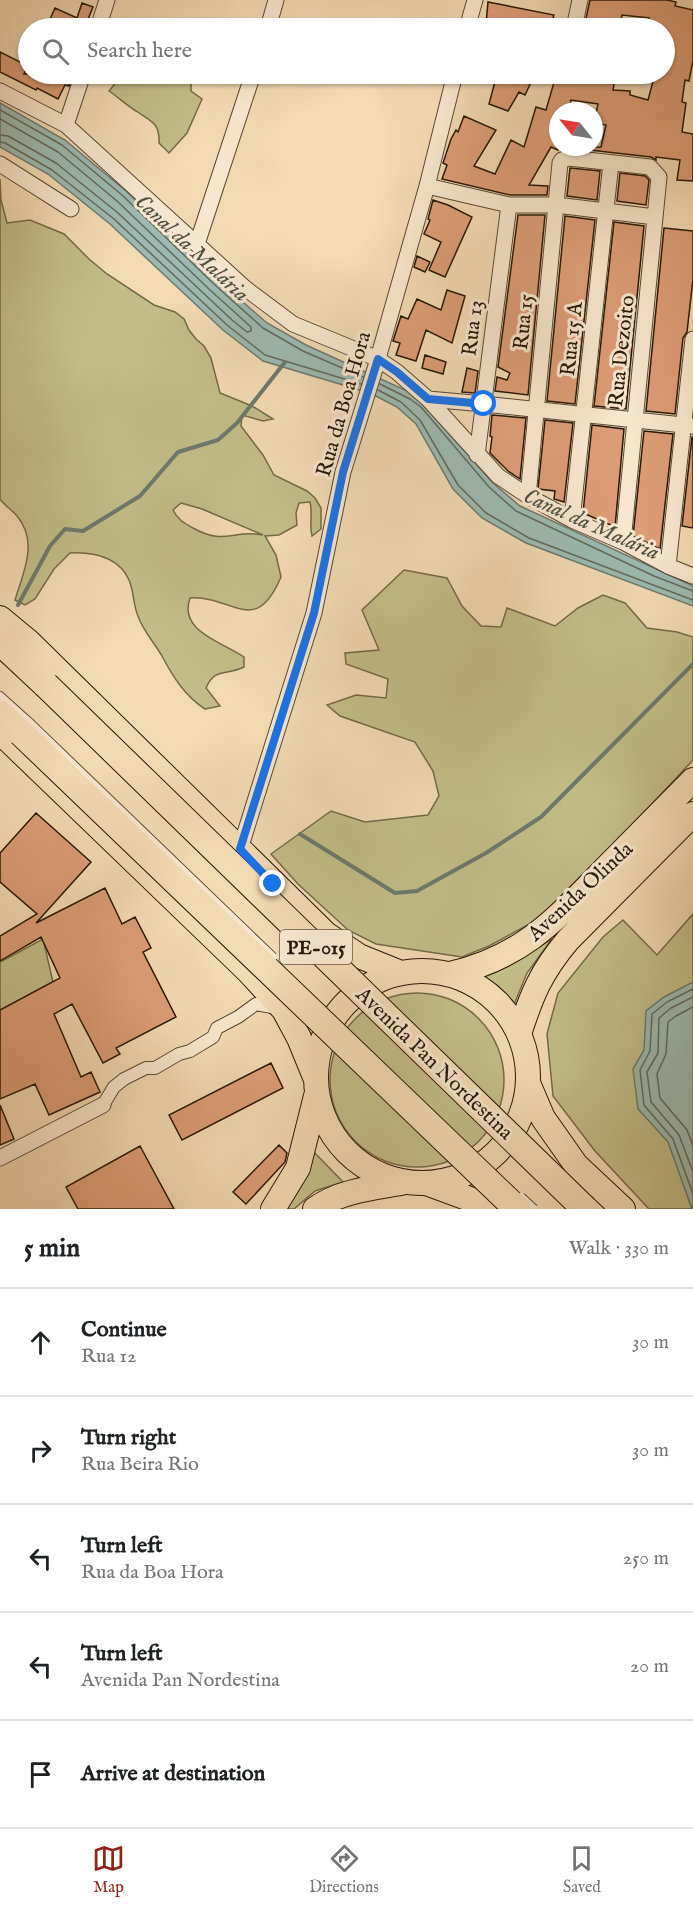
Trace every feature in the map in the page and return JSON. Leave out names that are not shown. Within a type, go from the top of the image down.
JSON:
[{"type":"highway","name":"Avenida Pan Nordestina","points":[[0,642],[585,1209]]},
{"type":"highway","name":"PE-015","points":[[0,714],[517,1201]]},
{"type":"main road","name":"Avenida Pan Nordestina","points":[[0,618],[29,642],[326,934],[359,956],[401,973]]},
{"type":"main road","points":[[17,730],[284,1010],[299,1038],[316,1085],[326,1124],[345,1151],[372,1172],[404,1182],[429,1184],[450,1180],[471,1172],[489,1160],[505,1144],[524,1105],[532,1074]]},
{"type":"main road","name":"Avenida Olinda","points":[[450,974],[469,970],[498,959],[519,948],[552,924],[693,780]]},
{"type":"main road","points":[[623,1209],[576,1166],[543,1118],[526,1058],[526,1036],[531,999],[550,962],[576,932],[693,814]]},
{"type":"main road","points":[[273,1209],[298,1168],[316,1085],[318,1058],[323,1038],[333,1019],[347,1002],[372,984],[401,973],[417,971],[450,974],[484,990],[498,1002],[526,1036]]},
{"type":"main road","points":[[315,1209],[322,1204],[357,1191],[404,1182]]},
{"type":"main road","points":[[429,1184],[475,1201],[487,1209]]},
{"type":"street","points":[[101,18],[107,0]]},
{"type":"street","points":[[271,18],[276,0]]},
{"type":"street","points":[[469,18],[475,0]]},
{"type":"street","points":[[576,18],[580,0]]},
{"type":"street","points":[[66,125],[80,84]]},
{"type":"street","points":[[197,244],[251,84]]},
{"type":"street","name":"Rua da Boa Hora","points":[[240,849],[314,613],[343,472],[377,364],[427,186],[452,84]]},
{"type":"street","points":[[0,91],[66,125],[245,288],[293,324],[397,372],[428,399],[498,476],[528,496],[572,520],[693,576]]},
{"type":"street","name":"Rua 15","points":[[528,496],[560,164],[562,160],[569,158],[611,163]]},
{"type":"street","name":"Rua Dezoito","points":[[611,163],[650,167],[659,177],[623,542]]},
{"type":"street","name":"Rua 15 A","points":[[572,520],[611,163]]},
{"type":"street","points":[[0,164],[71,209]]},
{"type":"street","points":[[427,186],[509,206],[556,205],[655,217]]},
{"type":"street","name":"Rua 13","points":[[477,455],[509,206]]},
{"type":"street","points":[[668,566],[689,425],[693,339]]},
{"type":"street","points":[[428,399],[689,425]]},
{"type":"street","points":[[0,1158],[103,1106],[114,1087],[124,1079],[146,1068],[155,1068],[179,1054],[190,1051],[213,1037],[217,1028],[256,1004],[284,1010]]},
{"type":"lane","points":[[0,696],[17,730],[281,965]]},
{"type":"lane","points":[[343,988],[359,1004]]},
{"type":"lane","points":[[331,1014],[340,1022]]},
{"type":"lane","points":[[499,1140],[507,1148]]},
{"type":"lane","points":[[475,1152],[492,1168]]},
{"type":"lane","points":[[517,1201],[534,1209]]},
{"type":"path","points":[[526,1036],[532,1074]]},
{"type":"shaded area","points":[[115,84],[191,84],[191,91],[202,99],[187,133],[169,153],[159,143],[158,131],[154,123],[109,91]]},
{"type":"shaded area","points":[[0,179],[1,200],[7,223],[30,220],[64,234],[107,274],[154,305],[175,312],[184,319],[189,330],[204,346],[211,358],[220,393],[252,406],[273,419],[263,421],[242,415],[241,426],[263,455],[274,475],[307,491],[315,498],[321,508],[321,529],[312,536],[310,502],[299,503],[296,513],[297,525],[279,535],[265,536],[276,555],[281,577],[262,606],[252,610],[242,609],[205,599],[190,598],[188,609],[190,619],[196,627],[244,657],[244,667],[217,674],[209,681],[206,688],[220,706],[205,709],[180,686],[146,632],[136,612],[129,580],[112,561],[87,553],[70,553],[54,569],[35,599],[25,605],[15,600],[27,558],[27,536],[17,516],[0,499]],"holes":[[[181,503],[202,509],[263,535],[213,536],[184,523],[173,510]]]},
{"type":"shaded area","points":[[404,570],[447,578],[462,606],[481,626],[501,627],[507,608],[555,626],[578,608],[603,595],[625,603],[647,628],[677,632],[693,637],[693,760],[537,920],[489,946],[462,957],[376,944],[348,930],[298,884],[271,854],[331,811],[365,822],[428,815],[439,796],[433,771],[415,742],[340,716],[327,705],[356,695],[386,698],[388,679],[346,664],[345,653],[379,650],[362,610]]},
{"type":"shaded area","points":[[693,914],[693,1209],[649,1209],[595,1151],[553,1096],[547,1034],[558,993],[603,937],[623,920],[657,955]]},
{"type":"shaded area","points":[[43,939],[53,982],[0,1010],[0,962]]},
{"type":"shaded area","points":[[552,939],[527,973],[513,1007],[496,986],[478,973],[504,967]]},
{"type":"shaded area","points":[[417,993],[434,994],[450,999],[466,1007],[479,1018],[490,1031],[498,1047],[503,1063],[503,1097],[498,1113],[490,1129],[479,1142],[466,1153],[450,1161],[434,1166],[417,1167],[400,1166],[384,1161],[368,1153],[355,1142],[344,1129],[336,1113],[331,1097],[330,1080],[331,1063],[336,1047],[344,1031],[355,1018],[368,1007],[384,999],[400,994]]},
{"type":"shaded area","points":[[313,1151],[343,1182],[315,1191],[294,1209],[284,1209]]},
{"type":"water","name":"Canal da Malária","points":[[0,103],[65,140],[126,191],[219,281],[267,323],[306,345],[414,394],[493,483],[520,506],[693,586],[693,606],[526,543],[482,518],[453,489],[416,424],[397,407],[374,395],[263,361],[223,330],[110,224],[48,174],[0,147]]},
{"type":"water","points":[[693,982],[692,1209],[668,1142],[638,1109],[633,1069],[644,1050],[646,1011],[664,997]]},
{"type":"building","points":[[590,0],[667,0],[676,2],[675,6],[693,10],[693,60],[689,81],[685,80],[682,102],[686,103],[682,132],[693,134],[693,181],[677,180],[680,160],[656,157],[656,160],[651,157],[603,152],[606,125],[603,124],[603,102],[571,100],[571,102],[549,102],[549,150],[529,185],[548,186],[547,195],[510,195],[442,179],[447,165],[443,163],[451,139],[456,130],[458,132],[464,116],[496,130],[474,166],[495,174],[511,140],[524,147],[536,107],[546,110],[554,84],[614,84],[613,90],[630,91],[630,95],[648,100],[652,84],[675,84],[675,18],[622,15],[621,18],[586,18]]},
{"type":"building","points":[[488,2],[554,15],[553,18],[487,18]]},
{"type":"building","points":[[82,3],[93,7],[89,18],[77,18]]},
{"type":"building","points":[[55,8],[77,18],[50,18]]},
{"type":"building","points":[[0,52],[18,61],[18,81],[0,72]]},
{"type":"building","points":[[24,84],[70,84],[69,86],[65,85],[58,99],[37,88],[36,90]]},
{"type":"building","points":[[494,84],[530,84],[525,95],[519,92],[508,111],[489,104]]},
{"type":"building","points":[[570,168],[600,171],[597,200],[567,196]]},
{"type":"building","points":[[620,173],[645,176],[649,180],[646,205],[617,201]]},
{"type":"building","points":[[433,200],[472,217],[445,277],[429,270],[441,242],[424,234],[430,220],[428,219]]},
{"type":"building","points":[[518,215],[545,215],[528,395],[495,391],[497,377],[507,380],[510,373],[498,367]]},
{"type":"building","points":[[565,216],[595,220],[575,404],[547,401]]},
{"type":"building","points":[[614,222],[644,226],[626,409],[594,406]]},
{"type":"building","points":[[664,228],[693,231],[693,279],[687,332],[683,338],[675,414],[646,411]]},
{"type":"building","points":[[417,256],[430,262],[425,272],[414,267]]},
{"type":"building","points":[[447,290],[465,296],[452,343],[426,330],[416,361],[396,355],[400,343],[393,341],[401,316],[408,319],[417,299],[441,310]]},
{"type":"building","points":[[425,355],[446,362],[443,374],[422,368]]},
{"type":"building","points":[[467,368],[478,371],[475,393],[462,392]]},
{"type":"building","points":[[492,415],[526,418],[520,479],[508,471],[490,453]]},
{"type":"building","points":[[545,420],[573,423],[564,502],[554,499],[555,491],[538,489]]},
{"type":"building","points":[[592,425],[624,429],[615,527],[583,513]]},
{"type":"building","points":[[644,431],[673,434],[660,549],[633,536]]},
{"type":"building","points":[[693,437],[693,528],[682,526]]},
{"type":"building","points":[[36,813],[91,862],[36,923],[105,888],[122,924],[135,917],[151,948],[143,952],[176,1017],[116,1048],[120,1054],[103,1063],[72,1004],[54,1014],[81,1077],[91,1072],[100,1092],[49,1115],[35,1084],[0,1099],[0,1010],[60,978],[41,937],[0,961],[0,936],[37,914],[0,882],[0,853]]},
{"type":"building","points":[[271,1063],[283,1088],[182,1140],[169,1115]]},
{"type":"building","points":[[0,1105],[14,1139],[0,1145]]},
{"type":"building","points":[[279,1145],[287,1153],[285,1162],[246,1204],[233,1192]]},
{"type":"building","points":[[140,1146],[174,1209],[78,1209],[66,1187]]},
{"type":"waterway","points":[[18,605],[50,546],[65,529],[83,531],[140,496],[178,452],[218,440],[237,423],[285,362]]},
{"type":"waterway","points":[[300,834],[395,893],[417,891],[486,853],[541,817],[693,664]]},
{"type":"route","points":[[273,884],[240,849],[314,613],[343,472],[378,359],[428,399],[484,404]]}]
